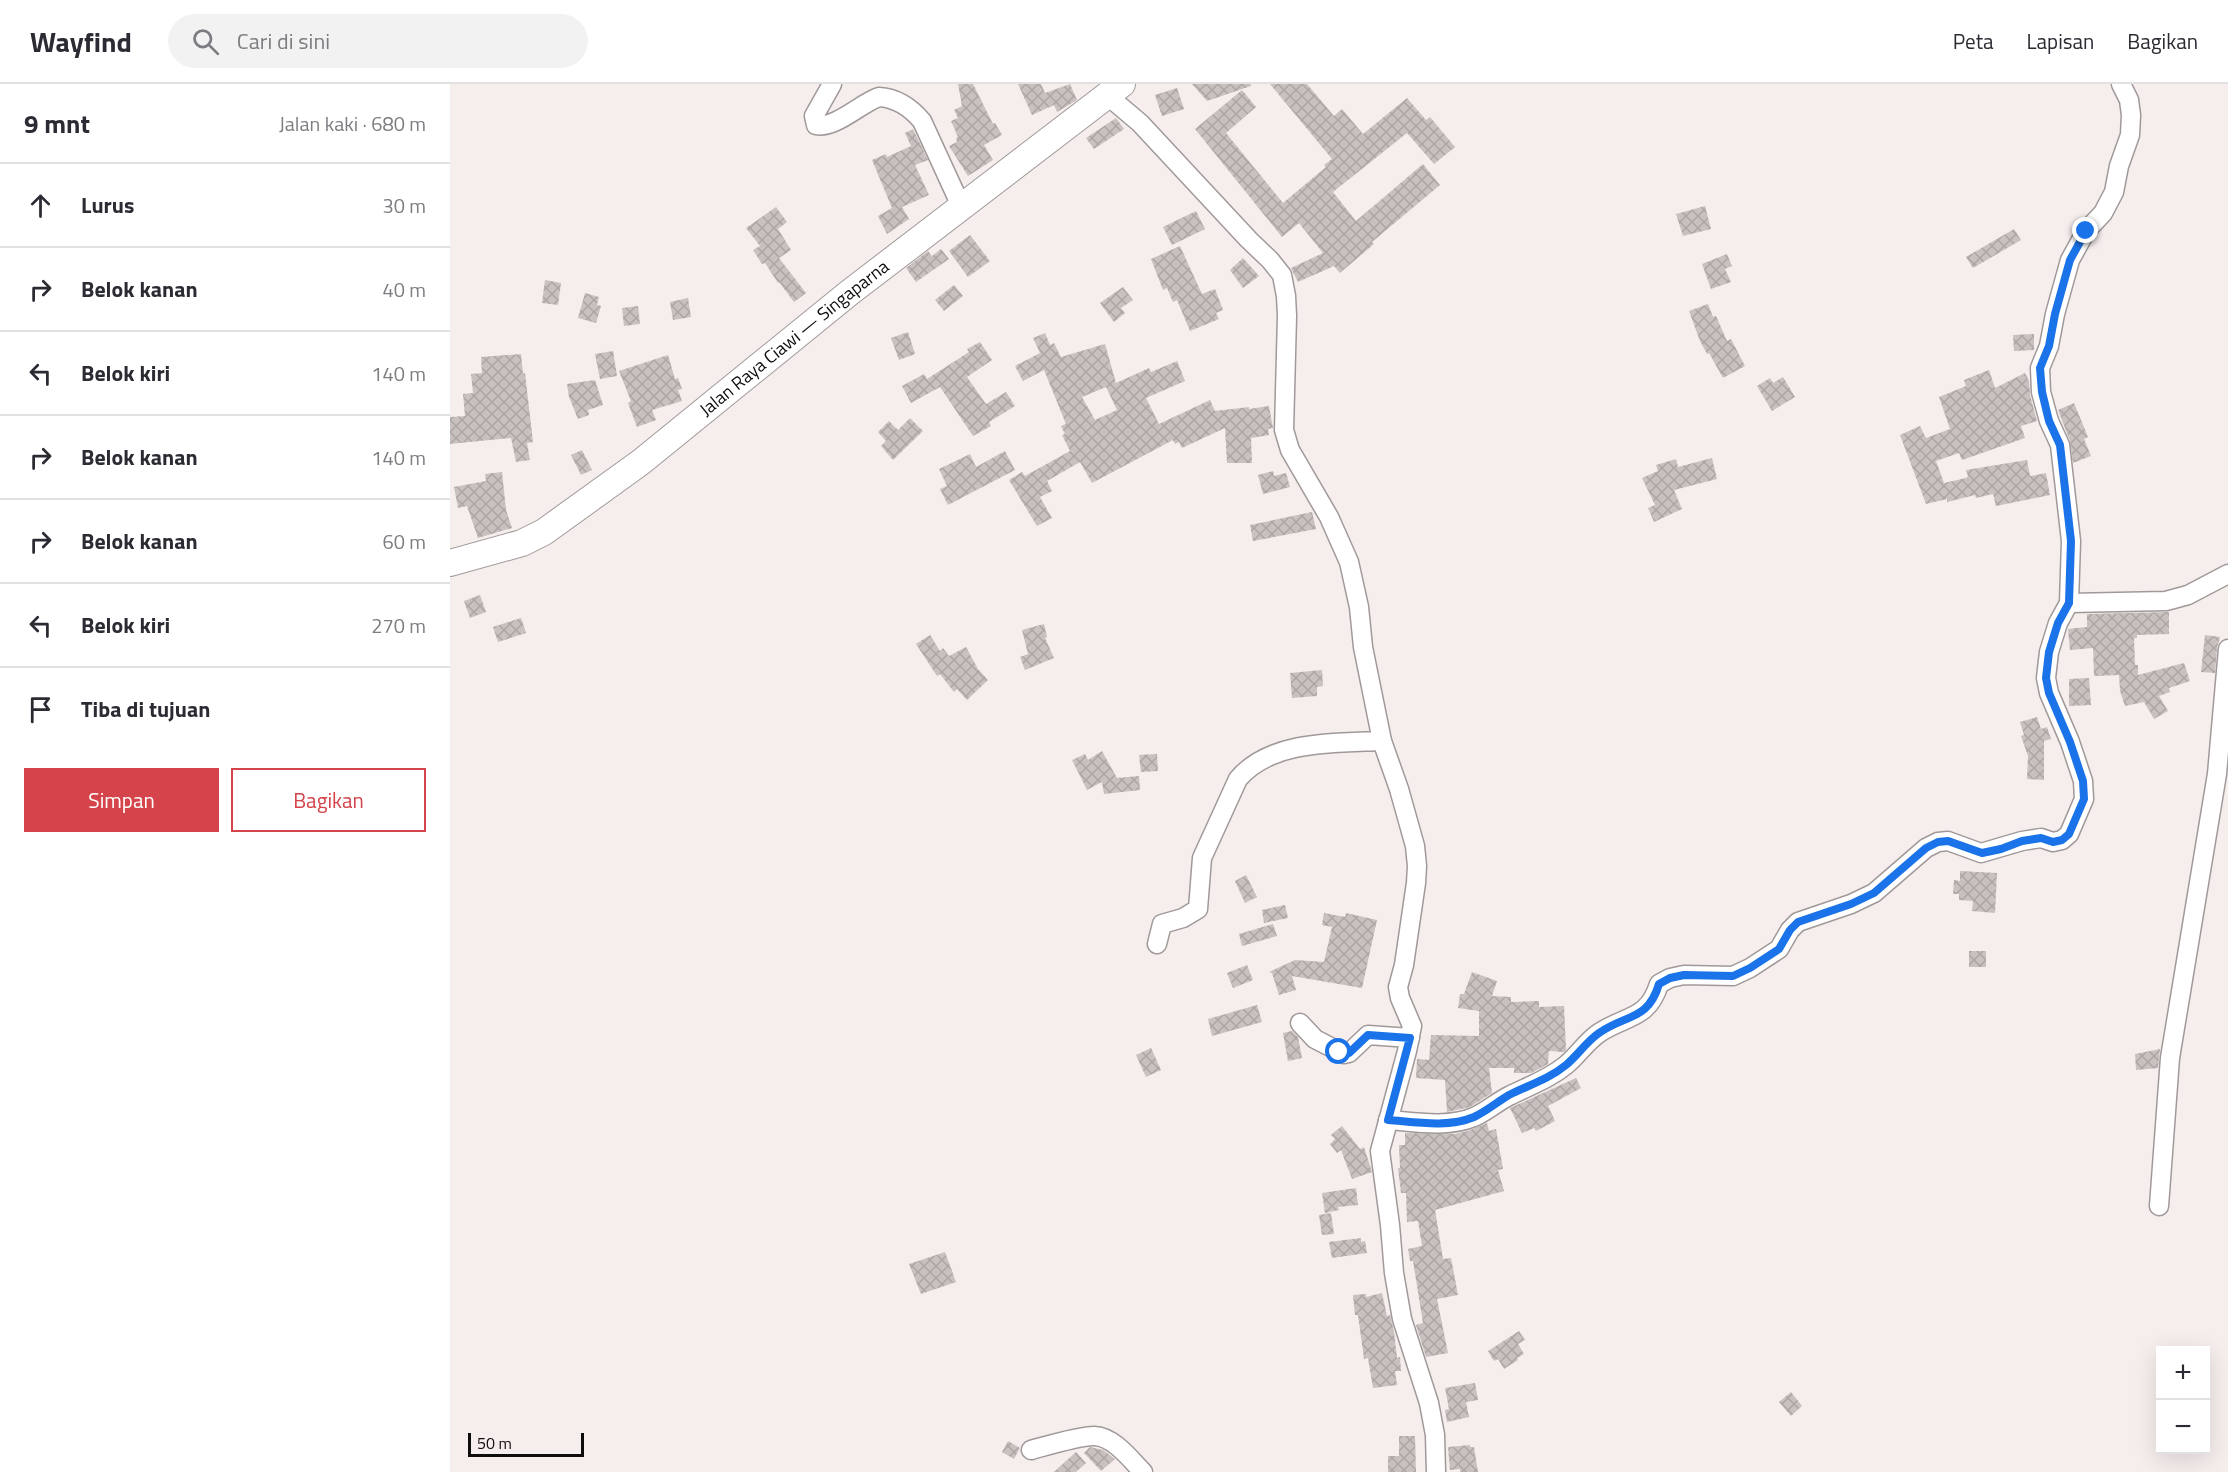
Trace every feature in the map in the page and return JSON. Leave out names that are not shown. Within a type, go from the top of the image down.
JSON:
[{"type":"main road","name":"Jalan Raya Ciawi — Singaparna","points":[[450,563],[522,543],[544,532],[641,462],[849,293],[1115,90]]},
{"type":"street","points":[[832,84],[815,113],[816,125],[824,126],[832,123],[879,97],[897,101],[915,112],[922,121],[961,206]]},
{"type":"street","points":[[1388,1120],[1453,1122],[1474,1117],[1509,1095],[1549,1077],[1566,1065],[1596,1035],[1615,1023],[1647,1009],[1655,998],[1659,984],[1670,978],[1684,975],[1733,976],[1750,968],[1779,949],[1790,930],[1798,922],[1851,904],[1874,893],[1926,848],[1938,842],[1948,841],[1982,853],[2041,838],[2053,842],[2062,840],[2069,834],[2084,799],[2083,781],[2070,742],[2049,693],[2046,678],[2049,652],[2058,623],[2069,603],[2071,541],[2060,445],[2049,421],[2042,392],[2040,368],[2049,346],[2057,305],[2070,260],[2086,231],[2103,213],[2114,192],[2119,166],[2130,135],[2132,115],[2129,100],[2121,84]]},
{"type":"street","points":[[1115,90],[1140,123],[1282,275],[1287,316],[1284,430],[1290,450],[1329,517],[1349,562],[1382,741],[1409,820],[1417,866],[1404,965],[1398,987],[1400,998],[1412,1026],[1380,1151],[1394,1273],[1402,1319],[1430,1403],[1435,1435],[1436,1472]]},
{"type":"street","points":[[2069,603],[2166,601],[2188,595],[2228,574]]},
{"type":"street","points":[[2158,1206],[2170,1058],[2217,774],[2228,649]]},
{"type":"street","points":[[1157,944],[1162,924],[1183,918],[1198,909],[1202,858],[1238,779],[1244,772],[1279,752],[1334,743],[1382,741]]},
{"type":"street","points":[[1300,1023],[1315,1039],[1344,1054],[1349,1053],[1368,1035],[1410,1038]]},
{"type":"street","points":[[1031,1450],[1095,1436],[1110,1441],[1143,1472]]},
{"type":"building","points":[[958,84],[973,84],[993,124],[995,123],[1002,135],[984,145],[993,160],[968,176],[949,146],[957,142],[958,137],[951,121],[958,118],[954,110],[962,106]]},
{"type":"building","points":[[1018,84],[1041,84],[1045,93],[1070,84],[1077,100],[1057,112],[1054,105],[1032,115]]},
{"type":"building","points":[[1192,84],[1251,84],[1251,86],[1207,101]]},
{"type":"building","points":[[1270,84],[1307,84],[1334,116],[1342,109],[1363,134],[1407,98],[1426,120],[1430,117],[1455,147],[1434,164],[1407,133],[1333,192],[1356,221],[1423,164],[1440,185],[1372,242],[1374,244],[1340,273],[1334,266],[1298,282],[1291,268],[1323,253],[1299,223],[1282,237],[1195,129],[1242,90],[1256,107],[1226,133],[1283,203],[1326,167],[1324,165],[1332,159]]},
{"type":"building","points":[[1177,88],[1184,109],[1162,116],[1155,95]]},
{"type":"building","points":[[1116,118],[1124,129],[1094,149],[1086,138]]},
{"type":"building","points":[[913,129],[928,160],[915,165],[929,195],[902,207],[909,219],[887,234],[878,216],[892,208],[872,160],[886,154],[887,157],[911,146],[905,133]]},
{"type":"building","points":[[1705,206],[1711,229],[1683,236],[1676,214]]},
{"type":"building","points":[[776,207],[787,222],[778,229],[791,250],[779,258],[806,293],[794,302],[765,263],[762,264],[753,250],[760,246],[746,228]]},
{"type":"building","points":[[1196,211],[1205,229],[1172,245],[1163,227]]},
{"type":"building","points":[[2014,229],[2021,240],[1973,268],[1966,257]]},
{"type":"building","points":[[970,235],[990,261],[968,277],[949,251]]},
{"type":"building","points":[[1180,246],[1202,294],[1215,289],[1223,310],[1216,313],[1219,319],[1190,331],[1177,300],[1173,302],[1167,288],[1163,290],[1151,259]]},
{"type":"building","points":[[941,249],[949,259],[916,282],[906,268],[928,251],[932,256]]},
{"type":"building","points":[[1727,254],[1732,266],[1725,269],[1731,282],[1711,289],[1702,264]]},
{"type":"building","points":[[1243,258],[1259,276],[1243,288],[1230,270]]},
{"type":"building","points":[[545,280],[561,283],[558,305],[542,303]]},
{"type":"building","points":[[954,285],[963,296],[944,311],[935,300]]},
{"type":"building","points":[[1123,287],[1133,300],[1121,308],[1125,313],[1114,322],[1100,303]]},
{"type":"building","points":[[585,293],[599,297],[597,305],[601,306],[596,323],[578,318]]},
{"type":"building","points":[[688,298],[691,317],[673,320],[670,302]]},
{"type":"building","points":[[1708,304],[1727,341],[1731,339],[1745,366],[1723,378],[1700,341],[1689,311]]},
{"type":"building","points":[[638,306],[640,324],[624,326],[622,308]]},
{"type":"building","points":[[908,332],[915,354],[899,360],[891,338]]},
{"type":"building","points":[[1045,333],[1050,345],[1054,343],[1061,357],[1105,344],[1116,383],[1149,368],[1151,372],[1177,361],[1185,381],[1146,398],[1159,424],[1210,400],[1215,411],[1269,406],[1273,428],[1268,429],[1269,435],[1251,438],[1252,463],[1227,463],[1225,428],[1182,448],[1179,442],[1175,444],[1173,440],[1092,483],[1080,462],[1047,481],[1052,491],[1040,497],[1052,518],[1037,526],[1009,480],[1022,472],[1025,476],[1070,451],[1062,435],[1065,434],[1061,426],[1066,424],[1044,370],[1023,381],[1015,366],[1040,353],[1033,338]],"holes":[[[1106,387],[1117,410],[1095,420],[1082,397]]]},
{"type":"building","points":[[2034,334],[2034,350],[2014,351],[2013,335]]},
{"type":"building","points":[[980,342],[992,360],[967,377],[986,404],[1006,392],[1015,406],[989,422],[991,426],[973,436],[940,387],[911,403],[902,386],[924,374],[927,379],[969,352],[967,349]]},
{"type":"building","points":[[613,351],[617,376],[600,379],[595,354]]},
{"type":"building","points":[[521,354],[533,442],[527,443],[530,460],[516,462],[511,438],[450,444],[450,417],[465,416],[463,394],[473,393],[471,374],[482,373],[481,357]]},
{"type":"building","points":[[668,355],[675,379],[678,378],[682,389],[678,390],[682,401],[652,410],[656,420],[637,427],[628,403],[631,401],[619,371]]},
{"type":"building","points":[[1989,370],[1995,388],[2025,373],[2029,381],[2037,421],[2021,426],[2025,438],[1962,460],[1959,453],[1936,461],[1944,483],[1966,478],[1968,476],[1966,470],[2027,460],[2030,476],[2046,473],[2050,495],[1996,506],[1993,494],[1976,498],[1975,495],[1947,502],[1947,499],[1926,504],[1900,435],[1920,426],[1926,438],[1950,429],[1939,397],[1966,386],[1964,380]]},
{"type":"building","points":[[1783,377],[1795,397],[1772,411],[1757,386],[1770,378],[1773,383]]},
{"type":"building","points":[[595,380],[603,405],[588,410],[589,415],[578,419],[569,397],[567,384]]},
{"type":"building","points":[[2074,403],[2088,437],[2084,439],[2091,456],[2073,463],[2070,441],[2058,410]]},
{"type":"building","points":[[910,418],[923,431],[893,460],[881,446],[886,441],[878,432],[889,421],[898,430]]},
{"type":"building","points":[[582,450],[592,470],[581,475],[571,455]]},
{"type":"building","points":[[1005,451],[1015,470],[948,505],[940,489],[947,486],[939,469],[970,454],[976,467]]},
{"type":"building","points":[[1712,458],[1717,479],[1674,490],[1682,509],[1654,522],[1648,508],[1655,505],[1642,478],[1658,471],[1656,465],[1676,459],[1678,467]]},
{"type":"building","points":[[1273,471],[1274,476],[1286,473],[1290,487],[1263,494],[1258,475]]},
{"type":"building","points":[[502,472],[506,510],[512,528],[478,538],[467,506],[458,508],[454,487],[486,481],[485,474]]},
{"type":"building","points":[[1312,512],[1316,529],[1253,541],[1250,525]]},
{"type":"building","points":[[480,595],[486,612],[470,618],[464,601]]},
{"type":"building","points":[[2169,612],[2169,634],[2137,635],[2137,638],[2134,638],[2135,665],[2138,665],[2138,675],[2184,663],[2190,681],[2169,688],[2170,692],[2159,696],[2168,711],[2154,719],[2144,702],[2125,706],[2120,691],[2119,675],[2094,676],[2093,648],[2070,650],[2068,629],[2087,627],[2087,614]]},
{"type":"building","points":[[521,618],[526,633],[498,642],[493,627]]},
{"type":"building","points":[[1044,624],[1047,637],[1045,638],[1054,658],[1025,670],[1020,657],[1028,654],[1022,630]]},
{"type":"building","points":[[930,635],[940,651],[943,648],[949,656],[966,647],[978,669],[988,680],[967,700],[957,689],[954,692],[940,674],[937,676],[916,644]]},
{"type":"building","points":[[2205,635],[2220,637],[2215,673],[2201,672]]},
{"type":"building","points":[[1322,670],[1323,686],[1317,687],[1317,696],[1292,698],[1290,673]]},
{"type":"building","points":[[2089,678],[2091,705],[2069,706],[2069,679]]},
{"type":"building","points":[[2037,717],[2041,729],[2047,727],[2051,739],[2044,741],[2044,780],[2027,779],[2028,756],[2021,736],[2024,735],[2020,722]]},
{"type":"building","points":[[1102,751],[1117,778],[1139,776],[1140,790],[1104,794],[1102,782],[1087,790],[1072,760],[1085,754],[1088,760]]},
{"type":"building","points":[[1157,754],[1158,771],[1141,772],[1139,755]]},
{"type":"building","points":[[1960,871],[1997,873],[1995,913],[1972,911],[1973,901],[1959,900],[1959,894],[1953,894],[1954,880],[1960,881]]},
{"type":"building","points":[[1246,875],[1257,897],[1245,903],[1235,881]]},
{"type":"building","points":[[1285,905],[1288,918],[1264,923],[1262,910]]},
{"type":"building","points":[[1324,913],[1345,917],[1346,913],[1377,920],[1362,988],[1292,976],[1296,990],[1279,995],[1272,973],[1269,972],[1295,960],[1324,962],[1332,927],[1322,925]]},
{"type":"building","points":[[1273,924],[1277,936],[1242,946],[1239,934]]},
{"type":"building","points":[[1969,951],[1986,951],[1986,967],[1969,967]]},
{"type":"building","points":[[1247,965],[1253,980],[1233,988],[1227,973]]},
{"type":"building","points":[[1472,972],[1497,981],[1492,996],[1511,997],[1511,1002],[1539,1001],[1539,1007],[1564,1006],[1566,1050],[1564,1052],[1549,1051],[1548,1064],[1531,1073],[1514,1073],[1514,1068],[1489,1068],[1492,1093],[1470,1107],[1447,1112],[1445,1080],[1416,1078],[1417,1059],[1429,1060],[1431,1035],[1479,1036],[1479,1011],[1458,1008],[1460,994],[1464,994]]},
{"type":"building","points":[[1257,1005],[1262,1022],[1212,1036],[1208,1019]]},
{"type":"building","points":[[1292,1031],[1298,1037],[1302,1058],[1288,1061],[1283,1033]]},
{"type":"building","points":[[1151,1048],[1161,1070],[1146,1077],[1136,1055]]},
{"type":"building","points":[[2160,1049],[2158,1068],[2136,1070],[2135,1054]]},
{"type":"building","points":[[1576,1078],[1581,1088],[1548,1106],[1555,1121],[1536,1131],[1534,1128],[1522,1133],[1510,1108]]},
{"type":"building","points":[[1487,1123],[1489,1131],[1496,1129],[1503,1169],[1498,1170],[1504,1191],[1435,1210],[1443,1259],[1451,1258],[1458,1295],[1437,1299],[1448,1353],[1426,1357],[1416,1325],[1423,1323],[1413,1261],[1410,1261],[1408,1249],[1422,1246],[1418,1221],[1407,1222],[1406,1193],[1401,1193],[1398,1168],[1400,1168],[1399,1145],[1405,1145],[1405,1133],[1454,1134]]},
{"type":"building","points":[[1342,1126],[1360,1149],[1364,1147],[1372,1172],[1352,1179],[1341,1150],[1337,1153],[1330,1144],[1335,1139],[1331,1135]]},
{"type":"building","points":[[1356,1188],[1358,1205],[1338,1207],[1339,1210],[1325,1213],[1322,1193]]},
{"type":"building","points":[[1331,1213],[1334,1234],[1322,1235],[1319,1215]]},
{"type":"building","points":[[1361,1238],[1361,1242],[1365,1241],[1367,1253],[1332,1258],[1329,1242]]},
{"type":"building","points":[[945,1252],[956,1282],[921,1294],[909,1264]]},
{"type":"building","points":[[1382,1293],[1387,1316],[1390,1315],[1401,1371],[1395,1371],[1397,1385],[1373,1388],[1368,1358],[1364,1359],[1353,1295],[1366,1294],[1366,1297]]},
{"type":"building","points":[[1519,1331],[1525,1340],[1518,1344],[1524,1354],[1504,1369],[1498,1359],[1494,1361],[1488,1351]]},
{"type":"building","points":[[1475,1383],[1478,1400],[1466,1402],[1469,1417],[1447,1422],[1445,1410],[1449,1409],[1445,1388]]},
{"type":"building","points":[[1791,1392],[1802,1406],[1791,1416],[1779,1402]]},
{"type":"building","points":[[1399,1436],[1415,1436],[1416,1472],[1388,1472],[1388,1456],[1399,1456]]},
{"type":"building","points":[[1008,1441],[1020,1448],[1014,1459],[1002,1452]]},
{"type":"building","points":[[1470,1445],[1474,1447],[1478,1472],[1450,1470],[1448,1447]]},
{"type":"building","points":[[1090,1447],[1103,1450],[1115,1459],[1101,1471],[1084,1453]]},
{"type":"building","points":[[1076,1452],[1086,1463],[1076,1472],[1054,1472]]},
{"type":"route","points":[[1339,1052],[1349,1053],[1366,1035],[1371,1034],[1410,1038],[1388,1120],[1436,1123],[1474,1117],[1509,1095],[1549,1077],[1566,1065],[1588,1041],[1604,1029],[1647,1009],[1655,998],[1659,984],[1670,978],[1684,975],[1733,976],[1750,968],[1779,949],[1790,930],[1798,922],[1851,904],[1874,893],[1926,848],[1938,842],[1948,841],[1968,850],[1982,853],[2041,838],[2053,842],[2062,840],[2069,834],[2084,799],[2083,781],[2070,742],[2049,693],[2046,678],[2049,652],[2058,623],[2069,603],[2071,541],[2060,445],[2049,421],[2042,392],[2040,368],[2049,346],[2070,260],[2086,231]]}]
